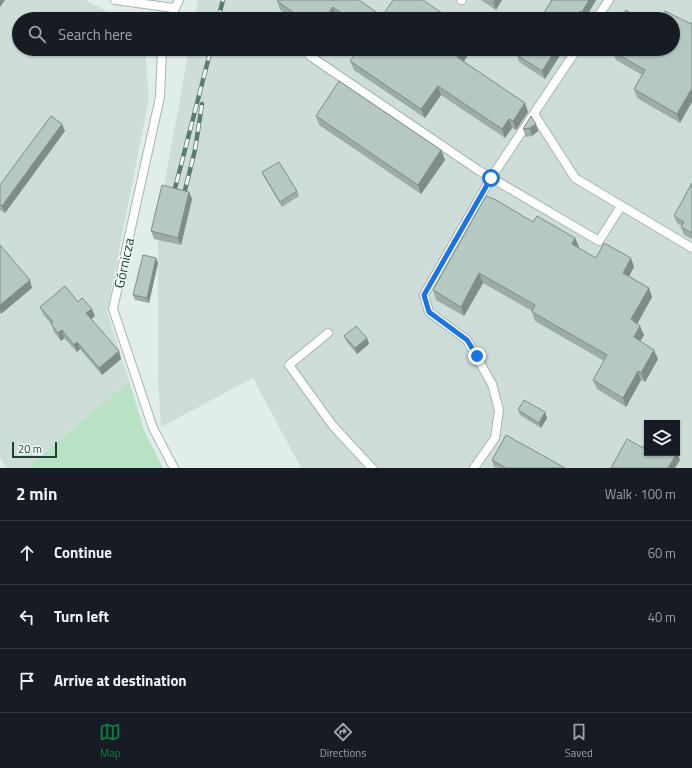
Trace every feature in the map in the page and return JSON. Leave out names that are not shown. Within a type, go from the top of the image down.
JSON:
[{"type":"lane","points":[[115,0],[174,8]]},
{"type":"lane","points":[[173,12],[179,0]]},
{"type":"lane","points":[[601,12],[609,0]]},
{"type":"lane","name":"Górnicza","points":[[162,56],[160,97],[113,309],[153,428],[174,468]]},
{"type":"lane","points":[[310,56],[491,178],[599,241],[622,206]]},
{"type":"lane","points":[[474,468],[495,438],[499,410],[492,384],[467,340],[429,312],[424,295],[491,178],[572,56]]},
{"type":"lane","points":[[534,114],[575,178],[692,248]]},
{"type":"lane","points":[[328,334],[289,365],[333,426],[372,468]]},
{"type":"shaded area","points":[[0,0],[86,0],[108,12],[12,12],[12,56],[146,56],[149,98],[107,312],[129,381],[27,468],[7,468],[0,458]]},
{"type":"shaded area","points":[[198,0],[692,0],[692,468],[301,468],[253,378],[161,427],[158,383],[158,220],[188,56],[680,56],[680,12],[195,12]]},
{"type":"green space","points":[[129,381],[144,430],[163,468],[27,468]]},
{"type":"building","points":[[359,0],[376,12],[340,12],[333,7],[329,12],[293,12],[277,1]]},
{"type":"building","points":[[393,0],[423,0],[441,12],[385,12]]},
{"type":"building","points":[[552,0],[589,0],[582,12],[544,12]]},
{"type":"building","points":[[680,18],[691,24],[692,22],[692,88],[677,114],[634,89],[645,70],[621,56],[680,56]]},
{"type":"building","points":[[354,56],[458,56],[457,57],[525,103],[513,121],[509,119],[502,129],[438,86],[421,109],[350,61]]},
{"type":"building","points":[[519,56],[552,56],[542,71]]},
{"type":"building","points":[[339,81],[441,150],[418,185],[316,116]]},
{"type":"building","points":[[51,116],[62,124],[2,206],[0,205],[0,185]]},
{"type":"building","points":[[531,116],[536,124],[530,128],[523,129]]},
{"type":"building","points":[[279,162],[297,191],[280,202],[262,172]]},
{"type":"building","points":[[692,183],[692,233],[681,227],[684,222],[674,216]]},
{"type":"building","points":[[162,185],[189,192],[178,238],[151,231]]},
{"type":"building","points":[[486,196],[496,200],[533,222],[537,216],[575,238],[572,244],[596,258],[604,243],[631,258],[623,273],[649,288],[631,319],[640,326],[634,337],[654,350],[641,373],[638,371],[623,398],[593,380],[607,355],[532,312],[535,305],[479,273],[461,307],[433,290]]},
{"type":"building","points":[[0,245],[30,280],[0,305]]},
{"type":"building","points":[[143,255],[156,258],[147,298],[133,295]]},
{"type":"building","points":[[65,286],[78,302],[82,298],[92,309],[86,313],[119,351],[99,368],[77,342],[74,345],[62,330],[58,333],[51,324],[53,322],[40,307]]},
{"type":"building","points":[[356,326],[367,338],[355,348],[344,336]]},
{"type":"building","points":[[524,400],[545,412],[539,423],[518,410]]},
{"type":"building","points":[[506,435],[565,468],[506,468],[492,460]]},
{"type":"building","points":[[627,439],[643,448],[644,446],[644,456],[675,456],[668,468],[611,468]]},
{"type":"railway","points":[[220,12],[223,0]]},
{"type":"railway","points":[[172,200],[209,56]]},
{"type":"railway","points":[[182,202],[195,150],[202,104]]},
{"type":"route","points":[[477,356],[467,340],[429,312],[424,295],[491,178]]}]
